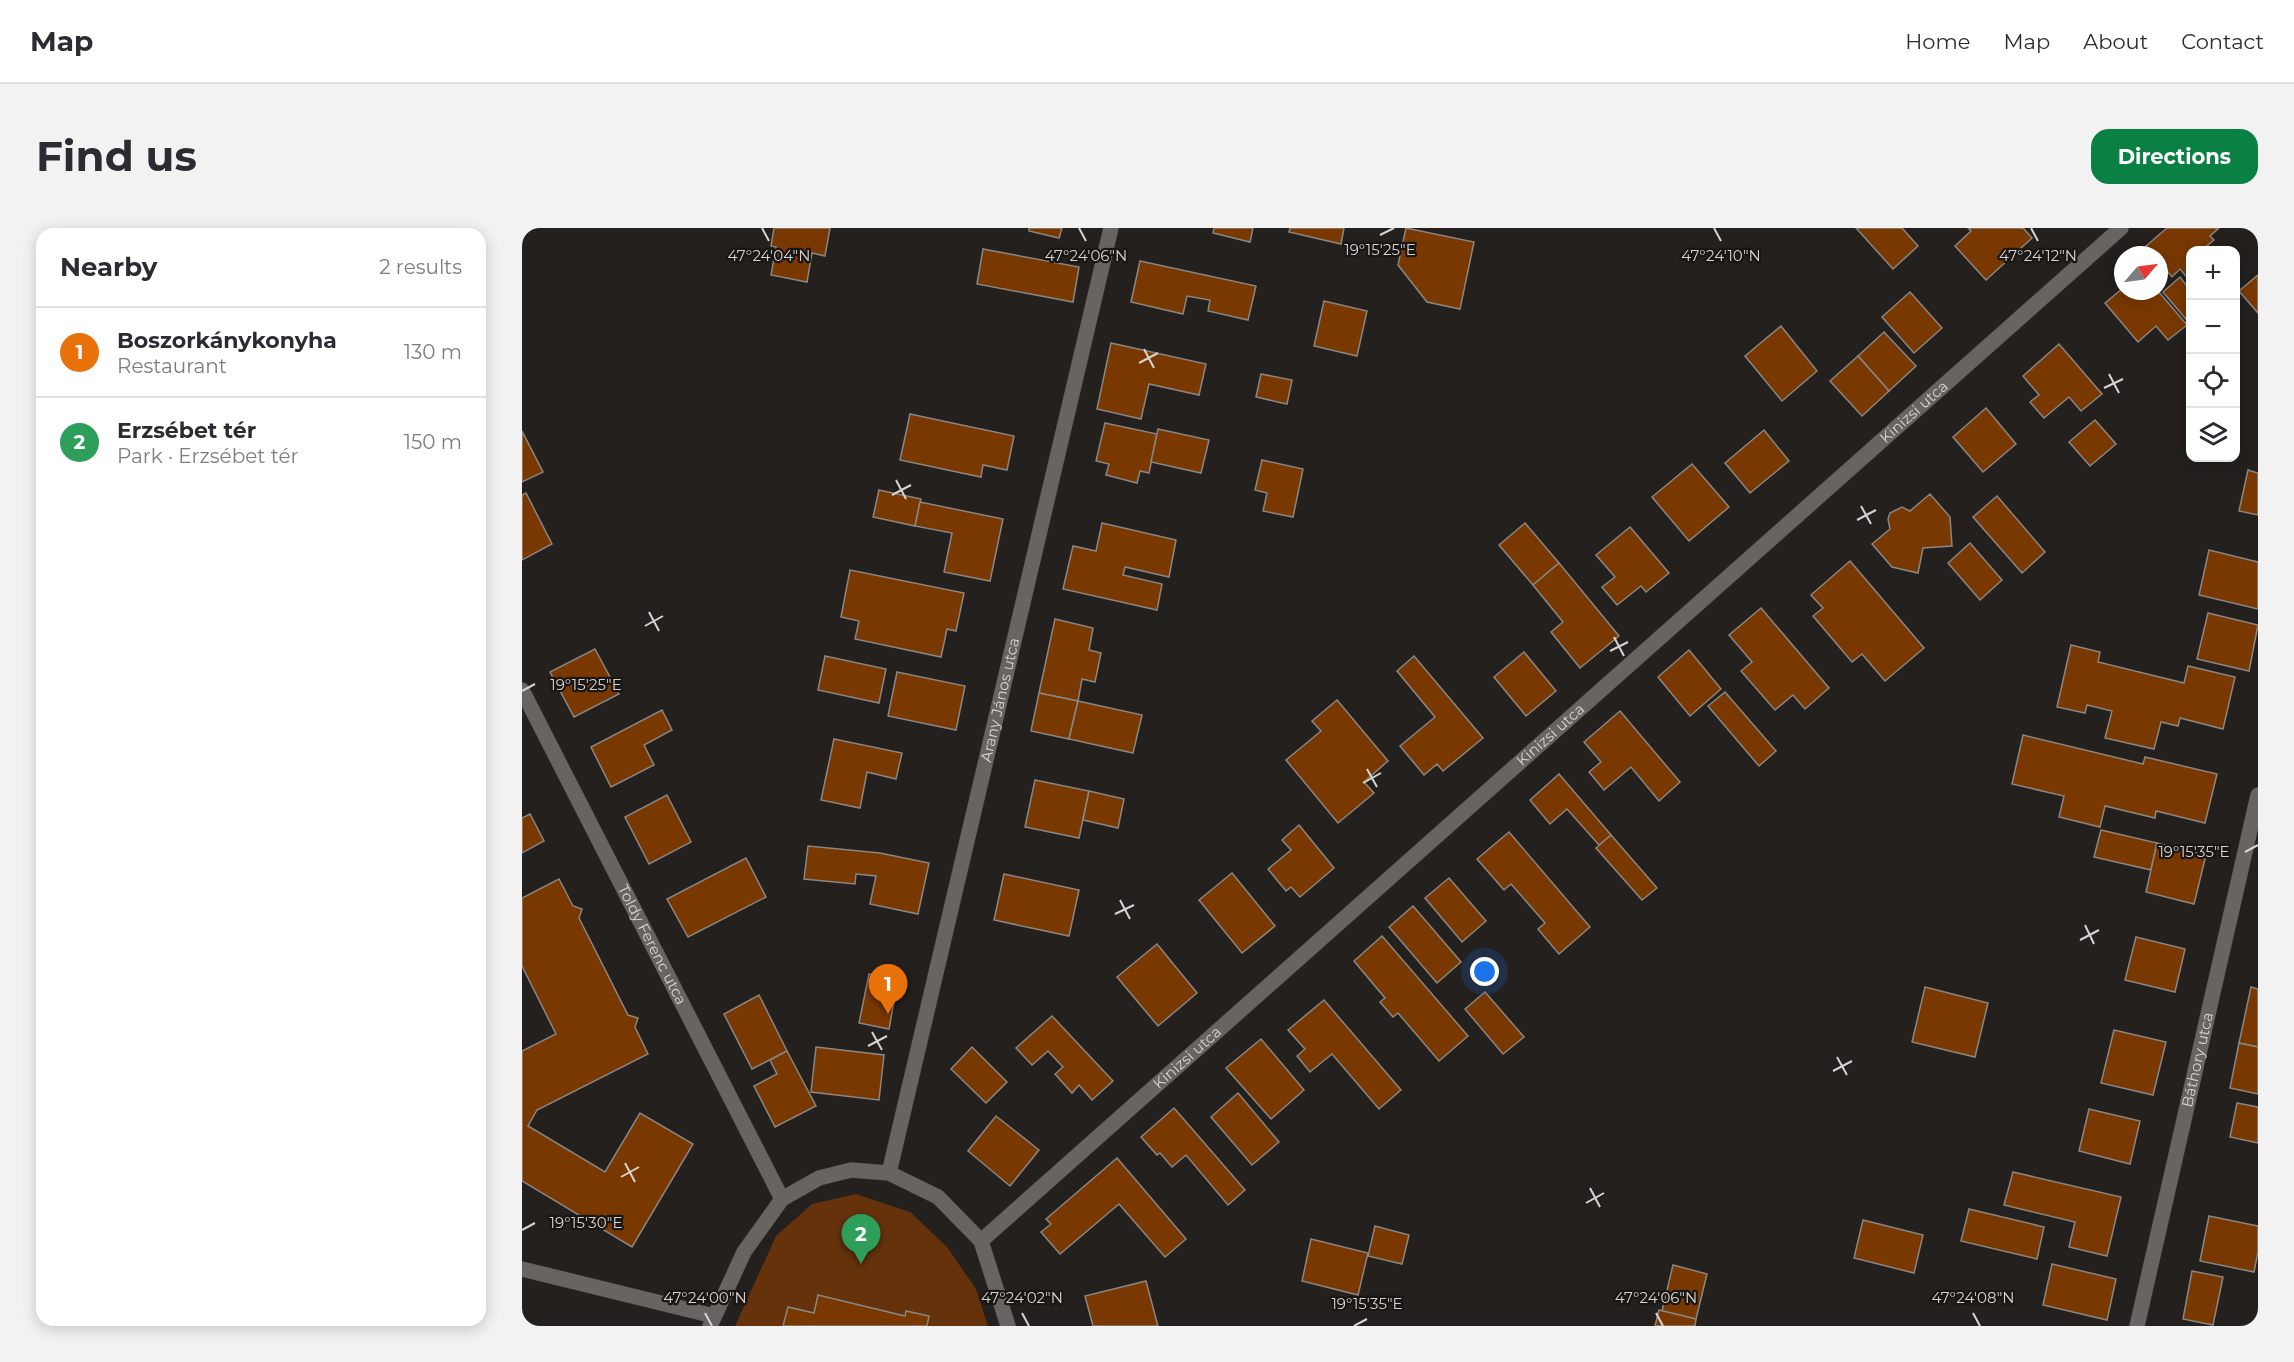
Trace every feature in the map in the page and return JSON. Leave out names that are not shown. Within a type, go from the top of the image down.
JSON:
[{"type":"street","name":"Arany János utca","points":[[889,1173],[1111,228]]},
{"type":"street","name":"Kinizsi utca","points":[[981,1241],[2121,228]]},
{"type":"street","name":"Toldy Ferenc utca","points":[[522,690],[782,1199]]},
{"type":"street","name":"Báthory utca","points":[[2137,1326],[2258,795]]},
{"type":"street","points":[[522,1269],[712,1321],[744,1252],[782,1199],[819,1178],[851,1170],[889,1173],[938,1197],[981,1241],[1008,1326]]},
{"type":"shaded area","points":[[856,1194],[910,1212],[947,1247],[976,1289],[988,1326],[735,1326],[776,1236],[812,1204]]},
{"type":"building","points":[[774,228],[830,228],[825,256],[812,253],[807,282],[771,275],[776,247],[771,246]]},
{"type":"building","points":[[1029,228],[1062,228],[1059,238],[1029,231]]},
{"type":"building","points":[[1214,228],[1253,228],[1250,242],[1213,233]]},
{"type":"building","points":[[1290,228],[1344,228],[1341,244],[1289,232]]},
{"type":"building","points":[[1406,228],[1474,242],[1460,309],[1427,302],[1398,265]]},
{"type":"building","points":[[1856,228],[1902,228],[1918,246],[1893,269]]},
{"type":"building","points":[[1968,228],[2023,228],[2032,238],[1986,280],[1955,246],[1971,231]]},
{"type":"building","points":[[2167,228],[2219,228],[2210,236],[2214,240],[2207,246],[2186,246],[2186,276],[2180,269],[2172,277],[2168,272],[2168,246],[2146,246]]},
{"type":"building","points":[[983,249],[1079,267],[1073,302],[977,284]]},
{"type":"building","points":[[1140,261],[1256,286],[1248,320],[1208,311],[1210,300],[1187,296],[1183,314],[1131,302]]},
{"type":"building","points":[[2258,275],[2258,313],[2240,292]]},
{"type":"building","points":[[2180,277],[2186,285],[2186,319],[2168,298],[2168,288]]},
{"type":"building","points":[[1910,292],[1942,328],[1914,353],[1882,317]]},
{"type":"building","points":[[2114,296],[2114,300],[2166,300],[2186,326],[2168,340],[2156,326],[2138,342],[2105,303]]},
{"type":"building","points":[[1324,301],[1367,311],[1357,356],[1314,346]]},
{"type":"building","points":[[1781,326],[1817,371],[1782,401],[1745,356]]},
{"type":"building","points":[[1884,332],[1916,366],[1889,391],[1858,356]]},
{"type":"building","points":[[1111,343],[1206,364],[1199,395],[1149,384],[1141,419],[1097,409]]},
{"type":"building","points":[[2059,344],[2102,394],[2081,411],[2069,397],[2044,418],[2030,402],[2039,395],[2023,376]]},
{"type":"building","points":[[1858,356],[1889,391],[1862,416],[1830,381]]},
{"type":"building","points":[[1261,374],[1292,380],[1287,404],[1256,397]]},
{"type":"building","points":[[1986,408],[2016,444],[1983,472],[1953,437]]},
{"type":"building","points":[[910,414],[1014,436],[1007,470],[983,465],[981,477],[900,460]]},
{"type":"building","points":[[2095,420],[2116,444],[2090,466],[2069,442]]},
{"type":"building","points":[[1105,423],[1157,434],[1149,473],[1140,471],[1137,483],[1106,475],[1109,464],[1096,461]]},
{"type":"building","points":[[1158,429],[1209,440],[1201,473],[1151,462]]},
{"type":"building","points":[[1764,430],[1789,461],[1750,493],[1725,463]]},
{"type":"building","points":[[522,431],[543,472],[522,482]]},
{"type":"building","points":[[1262,460],[1303,469],[1293,517],[1263,511],[1267,493],[1255,490]]},
{"type":"building","points":[[1692,464],[1729,507],[1689,541],[1652,497]]},
{"type":"building","points":[[2248,470],[2258,473],[2258,515],[2239,511]]},
{"type":"building","points":[[879,490],[921,499],[915,526],[873,517]]},
{"type":"building","points":[[526,493],[552,544],[522,560],[522,495]]},
{"type":"building","points":[[1930,494],[1950,517],[1952,546],[1923,548],[1918,573],[1892,567],[1872,544],[1890,529],[1888,519],[1890,513],[1902,507],[1910,511]]},
{"type":"building","points":[[1997,496],[2045,552],[2022,573],[1973,517]]},
{"type":"building","points":[[920,502],[1003,519],[990,581],[944,572],[952,533],[915,526]]},
{"type":"building","points":[[1102,523],[1176,540],[1169,577],[1125,567],[1123,575],[1162,584],[1157,610],[1063,589],[1073,546],[1096,551]]},
{"type":"building","points":[[1525,523],[1559,563],[1533,585],[1499,545]]},
{"type":"building","points":[[1630,527],[1669,573],[1646,592],[1641,586],[1617,605],[1602,587],[1615,577],[1596,555]]},
{"type":"building","points":[[1970,543],[2002,580],[1980,600],[1948,563]]},
{"type":"building","points":[[2209,550],[2258,562],[2258,609],[2199,595]]},
{"type":"building","points":[[1850,561],[1924,648],[1885,681],[1862,654],[1852,662],[1813,616],[1823,608],[1811,595]]},
{"type":"building","points":[[1559,563],[1619,636],[1580,668],[1551,632],[1563,622],[1533,585]]},
{"type":"building","points":[[850,570],[964,593],[956,631],[947,629],[941,657],[855,639],[859,621],[841,617]]},
{"type":"building","points":[[1761,608],[1829,688],[1805,709],[1793,695],[1775,710],[1741,671],[1752,662],[1729,635]]},
{"type":"building","points":[[2208,613],[2258,625],[2249,671],[2197,659]]},
{"type":"building","points":[[1055,619],[1093,628],[1089,650],[1101,653],[1095,682],[1082,679],[1078,701],[1039,693]]},
{"type":"building","points":[[2071,645],[2100,652],[2098,662],[2184,683],[2188,666],[2235,677],[2223,729],[2180,718],[2178,726],[2161,722],[2154,749],[2105,738],[2112,711],[2087,705],[2085,713],[2057,707]]},
{"type":"building","points":[[595,649],[619,694],[574,717],[550,672]]},
{"type":"building","points":[[1689,650],[1721,689],[1690,716],[1658,677]]},
{"type":"building","points":[[1524,652],[1556,691],[1526,716],[1494,677]]},
{"type":"building","points":[[825,656],[886,669],[879,703],[818,690]]},
{"type":"building","points":[[1414,656],[1483,738],[1443,771],[1437,764],[1424,775],[1400,746],[1435,717],[1397,671]]},
{"type":"building","points":[[897,672],[965,686],[956,730],[888,716]]},
{"type":"building","points":[[1725,692],[1776,751],[1759,766],[1708,706]]},
{"type":"building","points":[[1039,693],[1078,701],[1069,739],[1031,731]]},
{"type":"building","points":[[1337,700],[1388,761],[1364,782],[1374,793],[1338,823],[1286,760],[1321,731],[1312,721]]},
{"type":"building","points":[[1078,701],[1142,715],[1133,753],[1069,739]]},
{"type":"building","points":[[662,710],[672,730],[644,745],[654,765],[611,787],[591,747]]},
{"type":"building","points":[[1620,711],[1680,782],[1659,801],[1631,767],[1604,790],[1589,772],[1601,762],[1584,742]]},
{"type":"building","points":[[2023,735],[2143,764],[2145,757],[2217,774],[2205,823],[2156,811],[2155,818],[2105,806],[2100,827],[2059,817],[2064,796],[2012,784]]},
{"type":"building","points":[[834,739],[902,753],[896,779],[867,772],[860,808],[821,800]]},
{"type":"building","points":[[1559,774],[1611,835],[1599,845],[1567,809],[1550,824],[1530,800]]},
{"type":"building","points":[[1035,780],[1089,791],[1079,838],[1025,827]]},
{"type":"building","points":[[1089,791],[1124,799],[1118,828],[1083,820]]},
{"type":"building","points":[[667,795],[691,842],[649,864],[625,817]]},
{"type":"building","points":[[530,814],[544,841],[522,853],[522,818]]},
{"type":"building","points":[[1299,825],[1334,868],[1300,897],[1291,887],[1286,891],[1268,869],[1291,850],[1282,840]]},
{"type":"building","points":[[2101,830],[2157,843],[2151,870],[2094,857]]},
{"type":"building","points":[[1509,832],[1590,927],[1559,954],[1538,929],[1545,923],[1511,884],[1504,890],[1477,859]]},
{"type":"building","points":[[1611,835],[1657,888],[1642,900],[1596,848]]},
{"type":"building","points":[[2157,843],[2206,855],[2194,904],[2146,892]]},
{"type":"building","points":[[808,846],[880,853],[929,863],[918,914],[870,904],[876,876],[856,874],[855,884],[804,879]]},
{"type":"building","points":[[746,858],[766,897],[688,937],[667,899]]},
{"type":"building","points":[[1232,873],[1275,926],[1242,953],[1199,900]]},
{"type":"building","points":[[1004,874],[1079,890],[1069,936],[994,920]]},
{"type":"building","points":[[1449,878],[1486,921],[1462,942],[1425,898]]},
{"type":"building","points":[[559,879],[573,906],[582,909],[579,918],[628,1015],[638,1018],[635,1027],[648,1054],[537,1110],[528,1126],[605,1172],[640,1113],[693,1144],[632,1247],[522,1181],[522,1051],[556,1034],[522,966],[522,898]]},
{"type":"building","points":[[1413,906],[1461,962],[1437,983],[1389,927]]},
{"type":"building","points":[[1382,936],[1468,1036],[1439,1061],[1398,1013],[1393,1017],[1380,1002],[1385,998],[1354,961]]},
{"type":"building","points":[[2136,937],[2185,949],[2175,992],[2125,980]]},
{"type":"building","points":[[1157,944],[1197,993],[1158,1026],[1117,977]]},
{"type":"building","points":[[869,974],[898,980],[889,1029],[859,1023]]},
{"type":"building","points":[[1925,987],[1988,1003],[1975,1057],[1912,1042]]},
{"type":"building","points":[[2251,987],[2258,989],[2258,1047],[2239,1043]]},
{"type":"building","points":[[1485,992],[1524,1037],[1503,1054],[1465,1009]]},
{"type":"building","points":[[759,995],[787,1051],[752,1069],[724,1014]]},
{"type":"building","points":[[1324,1000],[1401,1090],[1379,1109],[1332,1054],[1310,1072],[1297,1056],[1305,1049],[1288,1030]]},
{"type":"building","points":[[1052,1016],[1113,1081],[1092,1100],[1079,1085],[1072,1093],[1055,1074],[1063,1067],[1048,1051],[1032,1065],[1016,1048]]},
{"type":"building","points":[[2114,1030],[2166,1042],[2153,1095],[2101,1083]]},
{"type":"building","points":[[1261,1039],[1304,1090],[1271,1119],[1226,1068]]},
{"type":"building","points":[[2239,1043],[2258,1047],[2258,1094],[2230,1088]]},
{"type":"building","points":[[816,1047],[884,1055],[879,1100],[811,1092]]},
{"type":"building","points":[[972,1047],[1007,1082],[986,1103],[951,1069]]},
{"type":"building","points":[[787,1051],[816,1106],[775,1127],[754,1086],[777,1074],[770,1060]]},
{"type":"building","points":[[1238,1093],[1279,1142],[1252,1165],[1211,1117]]},
{"type":"building","points":[[2237,1103],[2258,1107],[2258,1143],[2230,1137]]},
{"type":"building","points":[[1174,1108],[1245,1190],[1228,1205],[1186,1155],[1172,1167],[1160,1153],[1157,1155],[1141,1137]]},
{"type":"building","points":[[2089,1109],[2140,1121],[2130,1164],[2079,1151]]},
{"type":"building","points":[[996,1116],[1039,1150],[1010,1186],[968,1151]]},
{"type":"building","points":[[1117,1158],[1186,1239],[1165,1257],[1119,1204],[1060,1254],[1041,1232],[1051,1224],[1046,1219]]},
{"type":"building","points":[[2013,1172],[2121,1197],[2107,1256],[2069,1247],[2075,1222],[2004,1205]]},
{"type":"building","points":[[1969,1209],[2044,1227],[2037,1259],[1961,1241]]},
{"type":"building","points":[[2209,1216],[2258,1226],[2258,1252],[2254,1272],[2200,1261]]},
{"type":"building","points":[[1863,1220],[1923,1235],[1914,1273],[1854,1258]]},
{"type":"building","points":[[1375,1226],[1409,1235],[1402,1264],[1368,1256]]},
{"type":"building","points":[[1311,1239],[1368,1253],[1358,1295],[1302,1281]]},
{"type":"building","points":[[2052,1264],[2116,1279],[2107,1320],[2043,1305]]},
{"type":"building","points":[[1673,1265],[1707,1274],[1696,1319],[1662,1311]]},
{"type":"building","points":[[2192,1271],[2223,1277],[2213,1325],[2183,1319]]},
{"type":"building","points":[[1146,1281],[1158,1326],[1093,1326],[1085,1296]]},
{"type":"building","points":[[818,1295],[905,1316],[906,1311],[929,1316],[927,1326],[783,1326],[788,1307],[814,1313]]},
{"type":"building","points":[[1659,1310],[1696,1319],[1695,1326],[1655,1326]]},
{"type":"place","name":"Boszorkánykonyha","points":[[888,1014]]},
{"type":"place","name":"Erzsébet tér","points":[[861,1264]]}]
